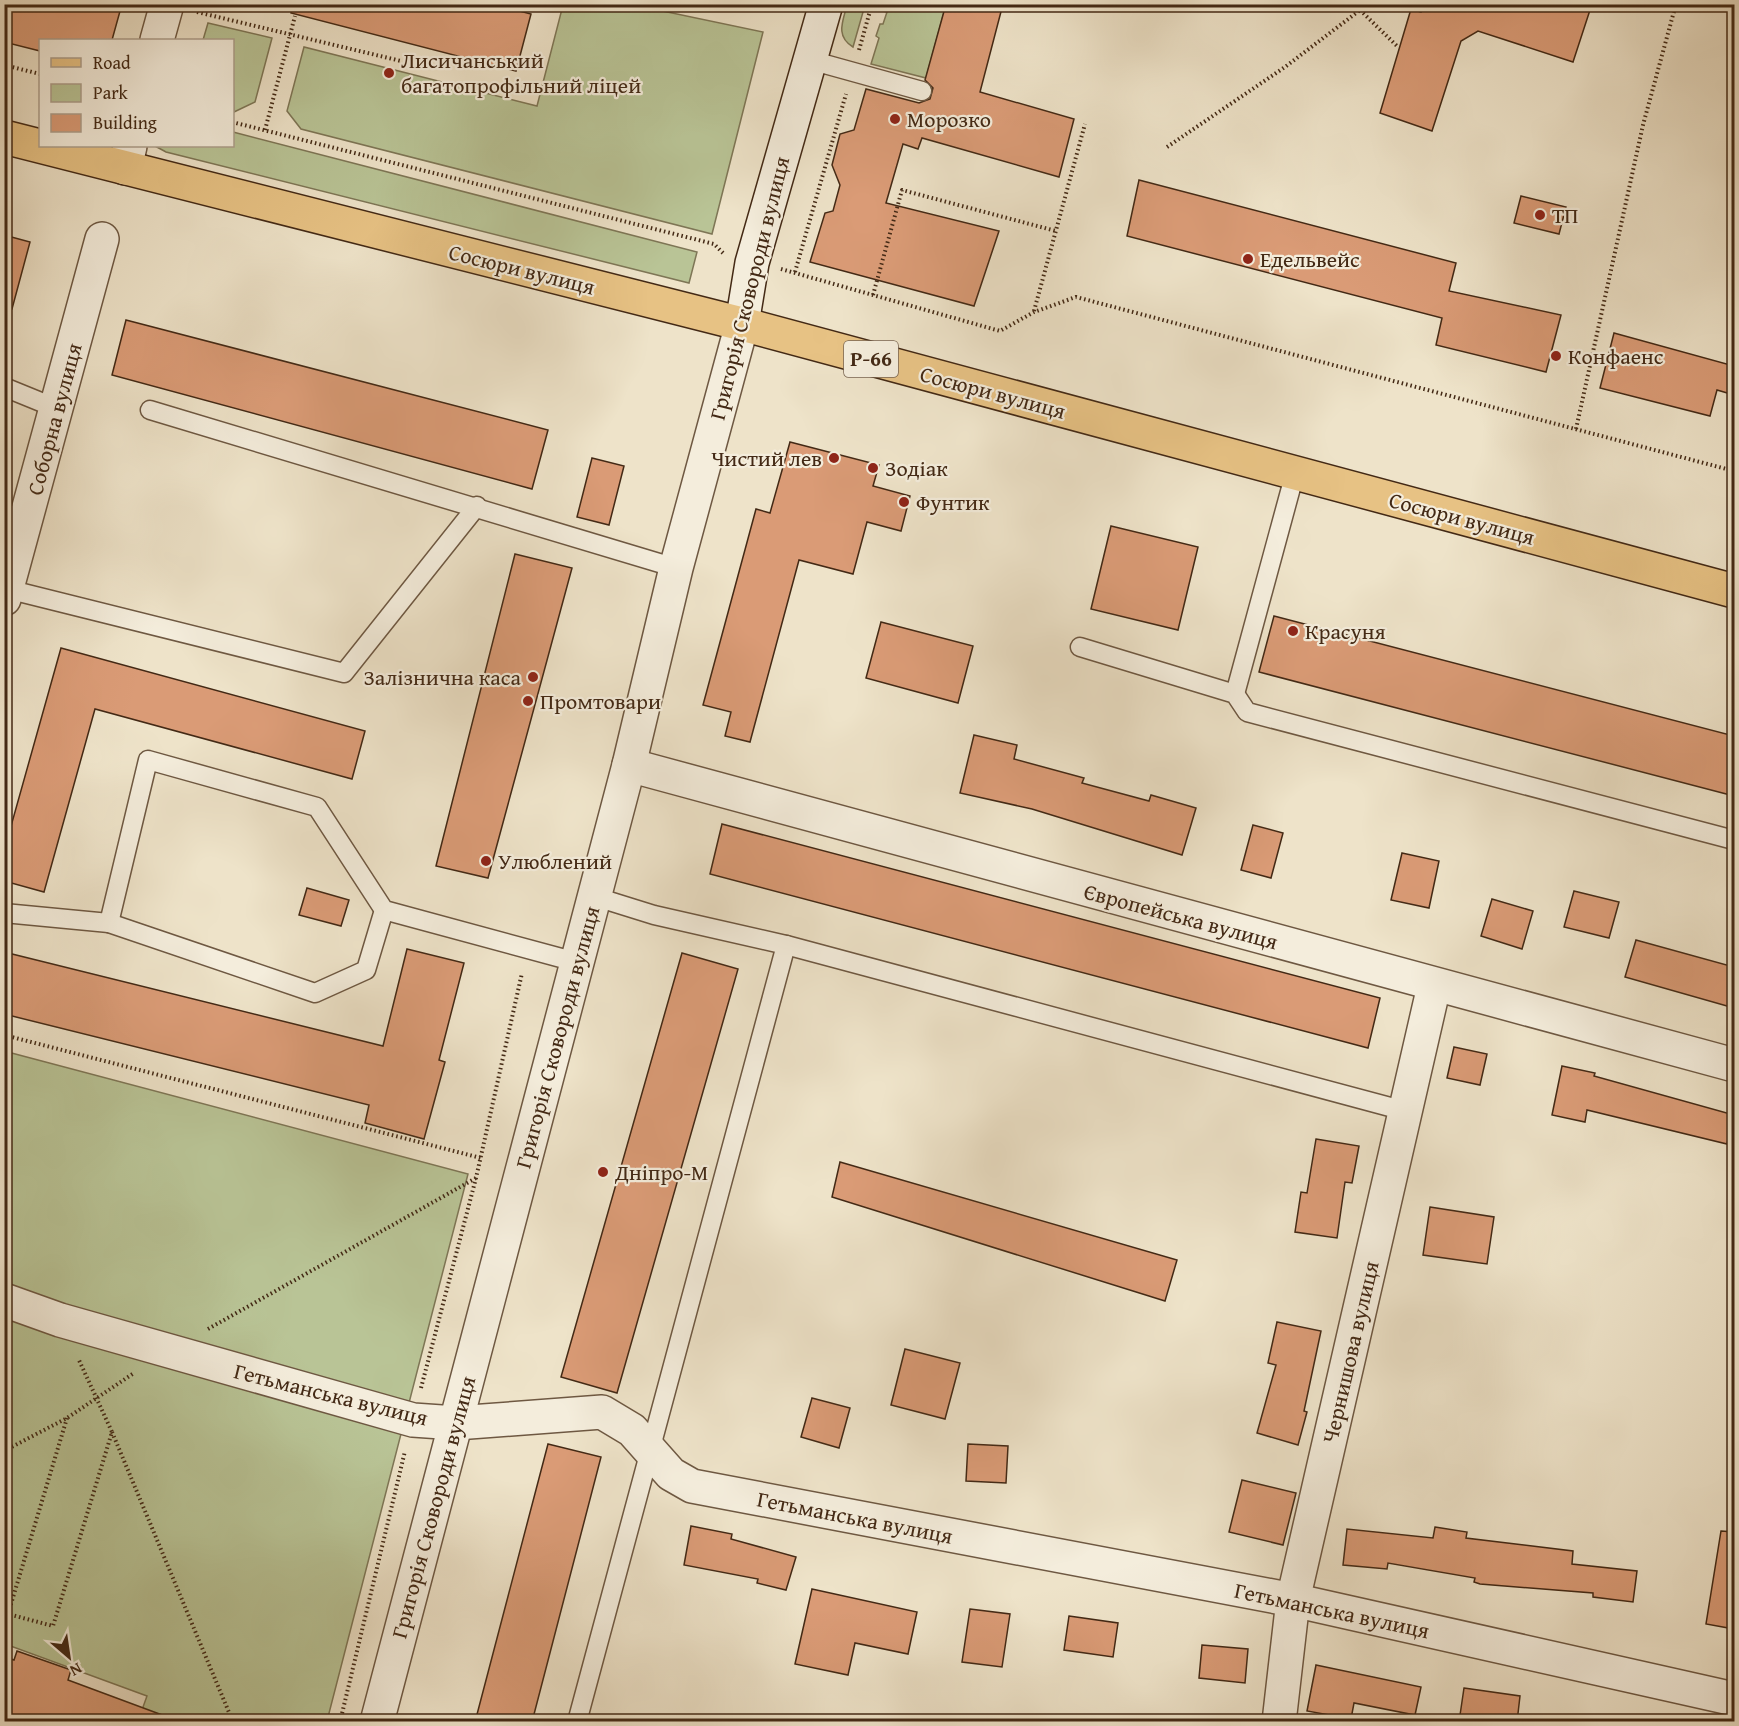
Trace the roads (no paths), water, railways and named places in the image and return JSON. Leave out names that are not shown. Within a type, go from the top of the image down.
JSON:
[{"type":"main road","name":"Сосюри вулиця","points":[[4,137],[39,143]]},
{"type":"main road","name":"Сосюри вулиця","points":[[66,147],[127,157],[1734,591]]},
{"type":"street","name":"Григорія Сковороди вулиця","points":[[377,1722],[629,765],[676,568],[742,324],[752,263],[826,4]]},
{"type":"street","points":[[157,39],[167,5]]},
{"type":"street","name":"Соборна вулиця","points":[[5,592],[58,409],[102,239]]},
{"type":"street","name":"Європейська вулиця","points":[[629,765],[1434,986],[1734,1065]]},
{"type":"street","name":"Чернишова вулиця","points":[[1279,1722],[1293,1600],[1434,986]]},
{"type":"street","name":"Гетьманська вулиця","points":[[4,1300],[60,1320],[412,1420],[456,1423],[602,1412],[632,1430],[671,1474],[692,1486],[1293,1600],[1734,1699]]},
{"type":"lane","points":[[810,60],[922,91]]},
{"type":"lane","points":[[4,387],[58,409]]},
{"type":"lane","points":[[150,410],[676,568]]},
{"type":"lane","points":[[1235,694],[1295,473]]},
{"type":"lane","points":[[5,592],[344,673],[477,507]]},
{"type":"lane","points":[[1080,648],[1235,694],[1247,712],[1734,840]]},
{"type":"lane","points":[[109,923],[148,760],[317,807],[384,910],[576,962]]},
{"type":"lane","points":[[593,897],[654,915],[786,945],[1405,1111]]},
{"type":"lane","points":[[4,913],[109,923],[315,993],[366,970],[384,910]]},
{"type":"lane","points":[[577,1722],[786,945]]},
{"type":"place","name":"Лисичанський багатопрофільний ліцей","points":[[389,73]]},
{"type":"place","name":"Морозко","points":[[895,119]]},
{"type":"place","name":"ТП","points":[[1540,215]]},
{"type":"place","name":"Едельвейс","points":[[1248,259]]},
{"type":"place","name":"Конфаенс","points":[[1556,356]]},
{"type":"place","name":"Чистий лев","points":[[834,458]]},
{"type":"place","name":"Зодіак","points":[[873,468]]},
{"type":"place","name":"Фунтик","points":[[904,502]]},
{"type":"place","name":"Красуня","points":[[1293,631]]},
{"type":"place","name":"Залiзнична каса","points":[[533,677]]},
{"type":"place","name":"Промтовари","points":[[528,701]]},
{"type":"place","name":"Улюблений","points":[[486,861]]},
{"type":"place","name":"Днiпро-М","points":[[603,1172]]}]
